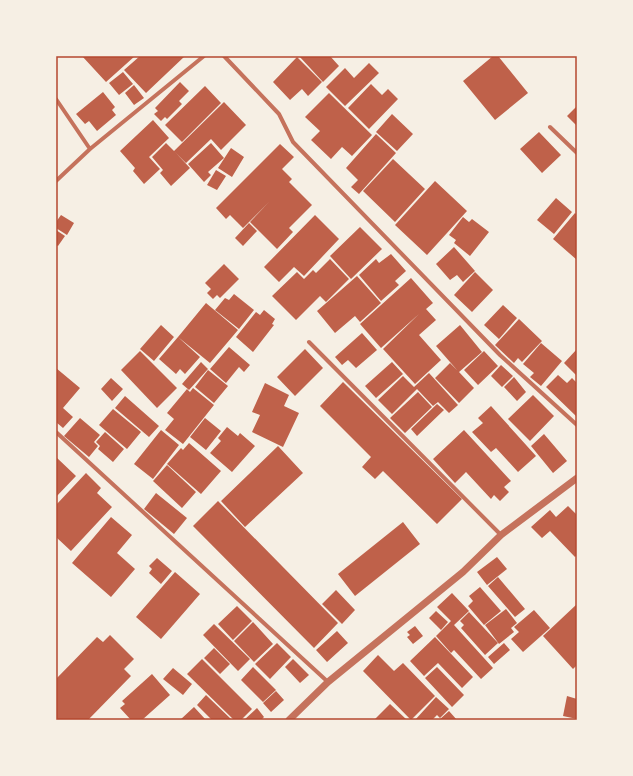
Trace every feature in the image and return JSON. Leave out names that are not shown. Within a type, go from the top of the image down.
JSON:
[{"type":"street","points":[[56,181],[90,149],[204,56]]},
{"type":"street","points":[[224,56],[279,114],[294,142],[500,355],[577,425]]},
{"type":"street","points":[[56,99],[90,149]]},
{"type":"street","points":[[550,127],[577,153]]},
{"type":"street","points":[[309,342],[501,535]]},
{"type":"street","points":[[56,432],[328,682]]},
{"type":"street","points":[[289,720],[328,682],[463,572],[501,535],[577,478]]},
{"type":"building","points":[[82,56],[135,56],[106,82]]},
{"type":"building","points":[[140,56],[185,56],[146,93],[124,70]]},
{"type":"building","points":[[299,56],[330,56],[339,66],[323,82]]},
{"type":"building","points":[[493,56],[498,56],[528,93],[495,120],[463,81]]},
{"type":"building","points":[[297,57],[322,82],[308,96],[302,89],[290,100],[273,82]]},
{"type":"building","points":[[369,63],[379,73],[345,106],[326,87],[345,68],[354,78]]},
{"type":"building","points":[[123,72],[133,84],[119,95],[109,83]]},
{"type":"building","points":[[180,82],[189,91],[179,101],[182,104],[167,119],[165,117],[161,121],[154,114],[158,111],[155,108]]},
{"type":"building","points":[[371,84],[382,95],[388,89],[398,99],[369,129],[348,108]]},
{"type":"building","points":[[134,85],[144,98],[134,105],[125,93]]},
{"type":"building","points":[[205,86],[221,103],[182,142],[165,125]]},
{"type":"building","points":[[103,92],[115,107],[112,110],[116,115],[97,131],[89,121],[85,124],[76,114]]},
{"type":"building","points":[[329,93],[372,135],[352,156],[342,147],[331,159],[311,140],[320,131],[305,117]]},
{"type":"building","points":[[224,102],[246,125],[221,150],[211,139],[186,163],[175,152],[190,168],[171,186],[160,173],[163,170],[152,157],[166,143],[174,151]]},
{"type":"building","points":[[577,106],[577,126],[567,116]]},
{"type":"building","points":[[392,114],[413,134],[397,151],[376,132]]},
{"type":"building","points":[[153,120],[169,138],[149,157],[160,169],[144,184],[133,171],[135,168],[120,151]]},
{"type":"building","points":[[539,132],[561,155],[542,173],[520,149]]},
{"type":"building","points":[[376,134],[396,153],[359,194],[351,187],[358,180],[346,168]]},
{"type":"building","points":[[211,143],[224,158],[208,172],[211,175],[204,182],[188,164]]},
{"type":"building","points":[[280,144],[294,157],[282,169],[292,179],[289,182],[312,205],[289,228],[293,232],[277,249],[250,222],[269,202],[243,228],[230,215],[226,219],[216,208]]},
{"type":"building","points":[[231,148],[244,157],[232,177],[218,168]]},
{"type":"building","points":[[393,159],[425,189],[395,222],[363,191]]},
{"type":"building","points":[[216,170],[226,176],[217,190],[207,185]]},
{"type":"building","points":[[435,181],[467,211],[427,255],[395,225]]},
{"type":"building","points":[[556,198],[572,212],[554,234],[537,220]]},
{"type":"building","points":[[575,213],[577,215],[577,260],[553,239]]},
{"type":"building","points":[[61,215],[74,223],[67,235],[56,228],[56,222]]},
{"type":"building","points":[[315,215],[339,239],[304,276],[294,267],[279,282],[264,267]]},
{"type":"building","points":[[463,217],[469,222],[472,219],[489,232],[470,256],[454,243],[456,240],[449,235]]},
{"type":"building","points":[[249,223],[257,231],[243,246],[235,238]]},
{"type":"building","points":[[360,227],[382,249],[351,279],[330,256]]},
{"type":"building","points":[[56,230],[65,236],[58,246],[56,245]]},
{"type":"building","points":[[454,247],[475,271],[463,282],[457,275],[450,280],[436,264]]},
{"type":"building","points":[[391,254],[406,271],[395,281],[399,285],[381,301],[359,275],[376,259],[379,263]]},
{"type":"building","points":[[330,259],[349,279],[326,302],[320,296],[296,320],[272,296],[297,272],[304,279],[313,270],[316,273]]},
{"type":"building","points":[[224,264],[239,279],[220,298],[217,295],[213,299],[207,293],[211,289],[205,283]]},
{"type":"building","points":[[475,272],[493,290],[472,312],[454,295]]},
{"type":"building","points":[[357,276],[381,303],[360,322],[355,316],[335,333],[317,311]]},
{"type":"building","points":[[411,278],[433,303],[426,309],[436,320],[419,335],[441,360],[415,384],[383,349],[419,314],[381,348],[360,324]]},
{"type":"building","points":[[234,294],[254,310],[239,329],[215,310],[225,298],[229,300]]},
{"type":"building","points":[[206,303],[238,330],[210,363],[178,337]]},
{"type":"building","points":[[503,305],[517,318],[499,339],[484,325]]},
{"type":"building","points":[[264,310],[275,319],[272,324],[274,325],[253,352],[236,337],[256,312],[260,315]]},
{"type":"building","points":[[519,319],[542,341],[522,362],[518,358],[514,363],[495,345]]},
{"type":"building","points":[[161,325],[174,337],[154,361],[140,349]]},
{"type":"building","points":[[460,325],[482,352],[459,372],[474,388],[459,403],[435,378],[450,363],[457,370],[436,346]]},
{"type":"building","points":[[362,333],[377,350],[356,368],[348,360],[342,365],[335,357]]},
{"type":"building","points":[[178,337],[200,357],[185,374],[180,369],[176,374],[159,359]]},
{"type":"building","points":[[541,343],[562,361],[541,386],[530,377],[534,373],[523,364]]},
{"type":"building","points":[[229,347],[250,365],[244,372],[239,367],[226,383],[210,369]]},
{"type":"building","points":[[305,349],[323,368],[295,396],[277,377]]},
{"type":"building","points":[[577,349],[577,376],[564,363]]},
{"type":"building","points":[[140,351],[177,388],[157,408],[121,370]]},
{"type":"building","points":[[484,351],[498,366],[478,385],[464,370]]},
{"type":"building","points":[[201,362],[208,369],[189,390],[182,384]]},
{"type":"building","points":[[392,362],[403,374],[376,398],[365,386]]},
{"type":"building","points":[[501,365],[513,376],[502,387],[491,376]]},
{"type":"building","points":[[56,368],[80,388],[63,408],[73,417],[63,428],[56,422]]},
{"type":"building","points":[[208,370],[228,386],[214,403],[195,387]]},
{"type":"building","points":[[429,373],[458,405],[449,413],[438,402],[433,406],[417,389],[392,414],[378,400],[403,376],[414,387]]},
{"type":"building","points":[[558,375],[567,383],[572,378],[577,383],[577,417],[546,387]]},
{"type":"building","points":[[514,377],[526,392],[517,401],[504,387]]},
{"type":"building","points":[[111,378],[123,389],[112,401],[101,389]]},
{"type":"building","points":[[343,382],[462,499],[437,524],[383,471],[375,479],[362,467],[371,457],[320,406]]},
{"type":"building","points":[[265,383],[289,395],[284,406],[299,413],[283,447],[252,432],[260,415],[252,412]]},
{"type":"building","points":[[193,388],[214,405],[183,444],[165,430],[174,419],[167,413],[187,389],[190,392]]},
{"type":"building","points":[[418,392],[432,407],[405,433],[390,418]]},
{"type":"building","points":[[533,395],[554,416],[530,441],[508,419]]},
{"type":"building","points":[[125,396],[159,426],[149,437],[115,408]]},
{"type":"building","points":[[437,404],[444,410],[417,436],[411,429]]},
{"type":"building","points":[[491,406],[536,456],[518,472],[496,448],[491,452],[472,432],[483,423],[478,418]]},
{"type":"building","points":[[113,409],[141,432],[127,449],[99,425]]},
{"type":"building","points":[[80,418],[100,435],[94,442],[98,446],[89,457],[64,436]]},
{"type":"building","points":[[205,418],[221,431],[206,450],[190,437]]},
{"type":"building","points":[[227,427],[238,436],[240,433],[255,446],[232,472],[210,453],[221,441],[218,438]]},
{"type":"building","points":[[161,430],[179,445],[153,479],[134,464]]},
{"type":"building","points":[[464,430],[511,481],[504,487],[509,492],[500,501],[494,495],[491,499],[466,472],[455,483],[433,459]]},
{"type":"building","points":[[105,432],[124,449],[113,462],[98,449],[100,446],[96,442]]},
{"type":"building","points":[[544,434],[567,461],[553,473],[531,446]]},
{"type":"building","points":[[189,443],[221,471],[201,494],[167,464],[181,448],[183,450]]},
{"type":"building","points":[[278,446],[303,473],[245,527],[221,501]]},
{"type":"building","points":[[56,457],[76,476],[56,497]]},
{"type":"building","points":[[167,465],[196,492],[182,508],[153,481]]},
{"type":"building","points":[[86,473],[101,488],[97,493],[112,507],[71,551],[56,537],[56,505]]},
{"type":"building","points":[[156,493],[187,518],[174,534],[144,509]]},
{"type":"building","points":[[218,501],[338,623],[314,648],[193,526]]},
{"type":"building","points":[[568,506],[577,515],[577,555],[575,557],[550,531],[542,538],[531,527],[550,510],[556,517]]},
{"type":"building","points":[[111,517],[132,535],[117,553],[135,569],[111,597],[72,563]]},
{"type":"building","points":[[403,522],[420,544],[355,596],[338,574]]},
{"type":"building","points":[[497,557],[507,569],[487,585],[477,572]]},
{"type":"building","points":[[157,558],[172,571],[161,584],[149,573],[152,569],[149,566]]},
{"type":"building","points":[[175,572],[200,594],[161,639],[136,617]]},
{"type":"building","points":[[498,577],[525,609],[515,617],[488,586]]},
{"type":"building","points":[[480,587],[501,611],[484,625],[468,606],[473,601],[469,596]]},
{"type":"building","points":[[336,590],[355,610],[342,624],[322,604]]},
{"type":"building","points":[[452,593],[469,611],[454,625],[493,668],[481,679],[454,650],[451,653],[436,636],[451,621],[437,607]]},
{"type":"building","points":[[577,604],[577,665],[573,669],[543,636]]},
{"type":"building","points":[[237,606],[252,621],[233,640],[218,624]]},
{"type":"building","points":[[506,609],[517,623],[511,628],[514,632],[499,644],[485,625]]},
{"type":"building","points":[[534,610],[550,628],[523,652],[511,639],[519,632],[514,627]]},
{"type":"building","points":[[436,611],[448,622],[441,630],[429,618]]},
{"type":"building","points":[[469,612],[498,643],[485,655],[461,628],[464,625],[460,621]]},
{"type":"building","points":[[253,622],[273,644],[254,662],[234,641]]},
{"type":"building","points":[[214,624],[250,659],[238,671],[203,635]]},
{"type":"building","points":[[415,626],[423,636],[413,644],[407,637],[410,635],[407,632]]},
{"type":"building","points":[[337,631],[348,643],[327,662],[316,650]]},
{"type":"building","points":[[110,635],[134,659],[124,669],[131,676],[88,720],[56,720],[56,679],[97,637],[103,642]]},
{"type":"building","points":[[435,637],[473,677],[462,688],[438,663],[424,676],[410,661]]},
{"type":"building","points":[[277,643],[291,657],[270,679],[255,664]]},
{"type":"building","points":[[504,643],[510,650],[494,664],[488,657]]},
{"type":"building","points":[[214,648],[230,664],[220,674],[204,658]]},
{"type":"building","points":[[378,655],[394,671],[403,663],[435,696],[411,720],[363,671]]},
{"type":"building","points":[[202,659],[252,709],[241,720],[234,720],[187,674]]},
{"type":"building","points":[[293,659],[309,675],[300,683],[285,667]]},
{"type":"building","points":[[253,667],[276,690],[263,702],[241,680]]},
{"type":"building","points":[[437,667],[464,695],[452,707],[425,678]]},
{"type":"building","points":[[173,668],[192,684],[183,695],[163,679]]},
{"type":"building","points":[[152,674],[170,695],[142,720],[131,720],[120,708],[125,704],[122,701]]},
{"type":"building","points":[[276,691],[284,700],[271,712],[263,703]]},
{"type":"building","points":[[206,695],[232,720],[212,720],[197,705]]},
{"type":"building","points":[[567,696],[577,699],[577,719],[563,716]]},
{"type":"building","points":[[436,697],[449,709],[440,718],[437,715],[432,720],[415,720]]},
{"type":"building","points":[[390,704],[407,720],[374,720]]},
{"type":"building","points":[[194,707],[206,720],[180,720]]},
{"type":"building","points":[[257,708],[264,717],[261,720],[244,720]]},
{"type":"building","points":[[449,711],[457,720],[439,720]]}]
